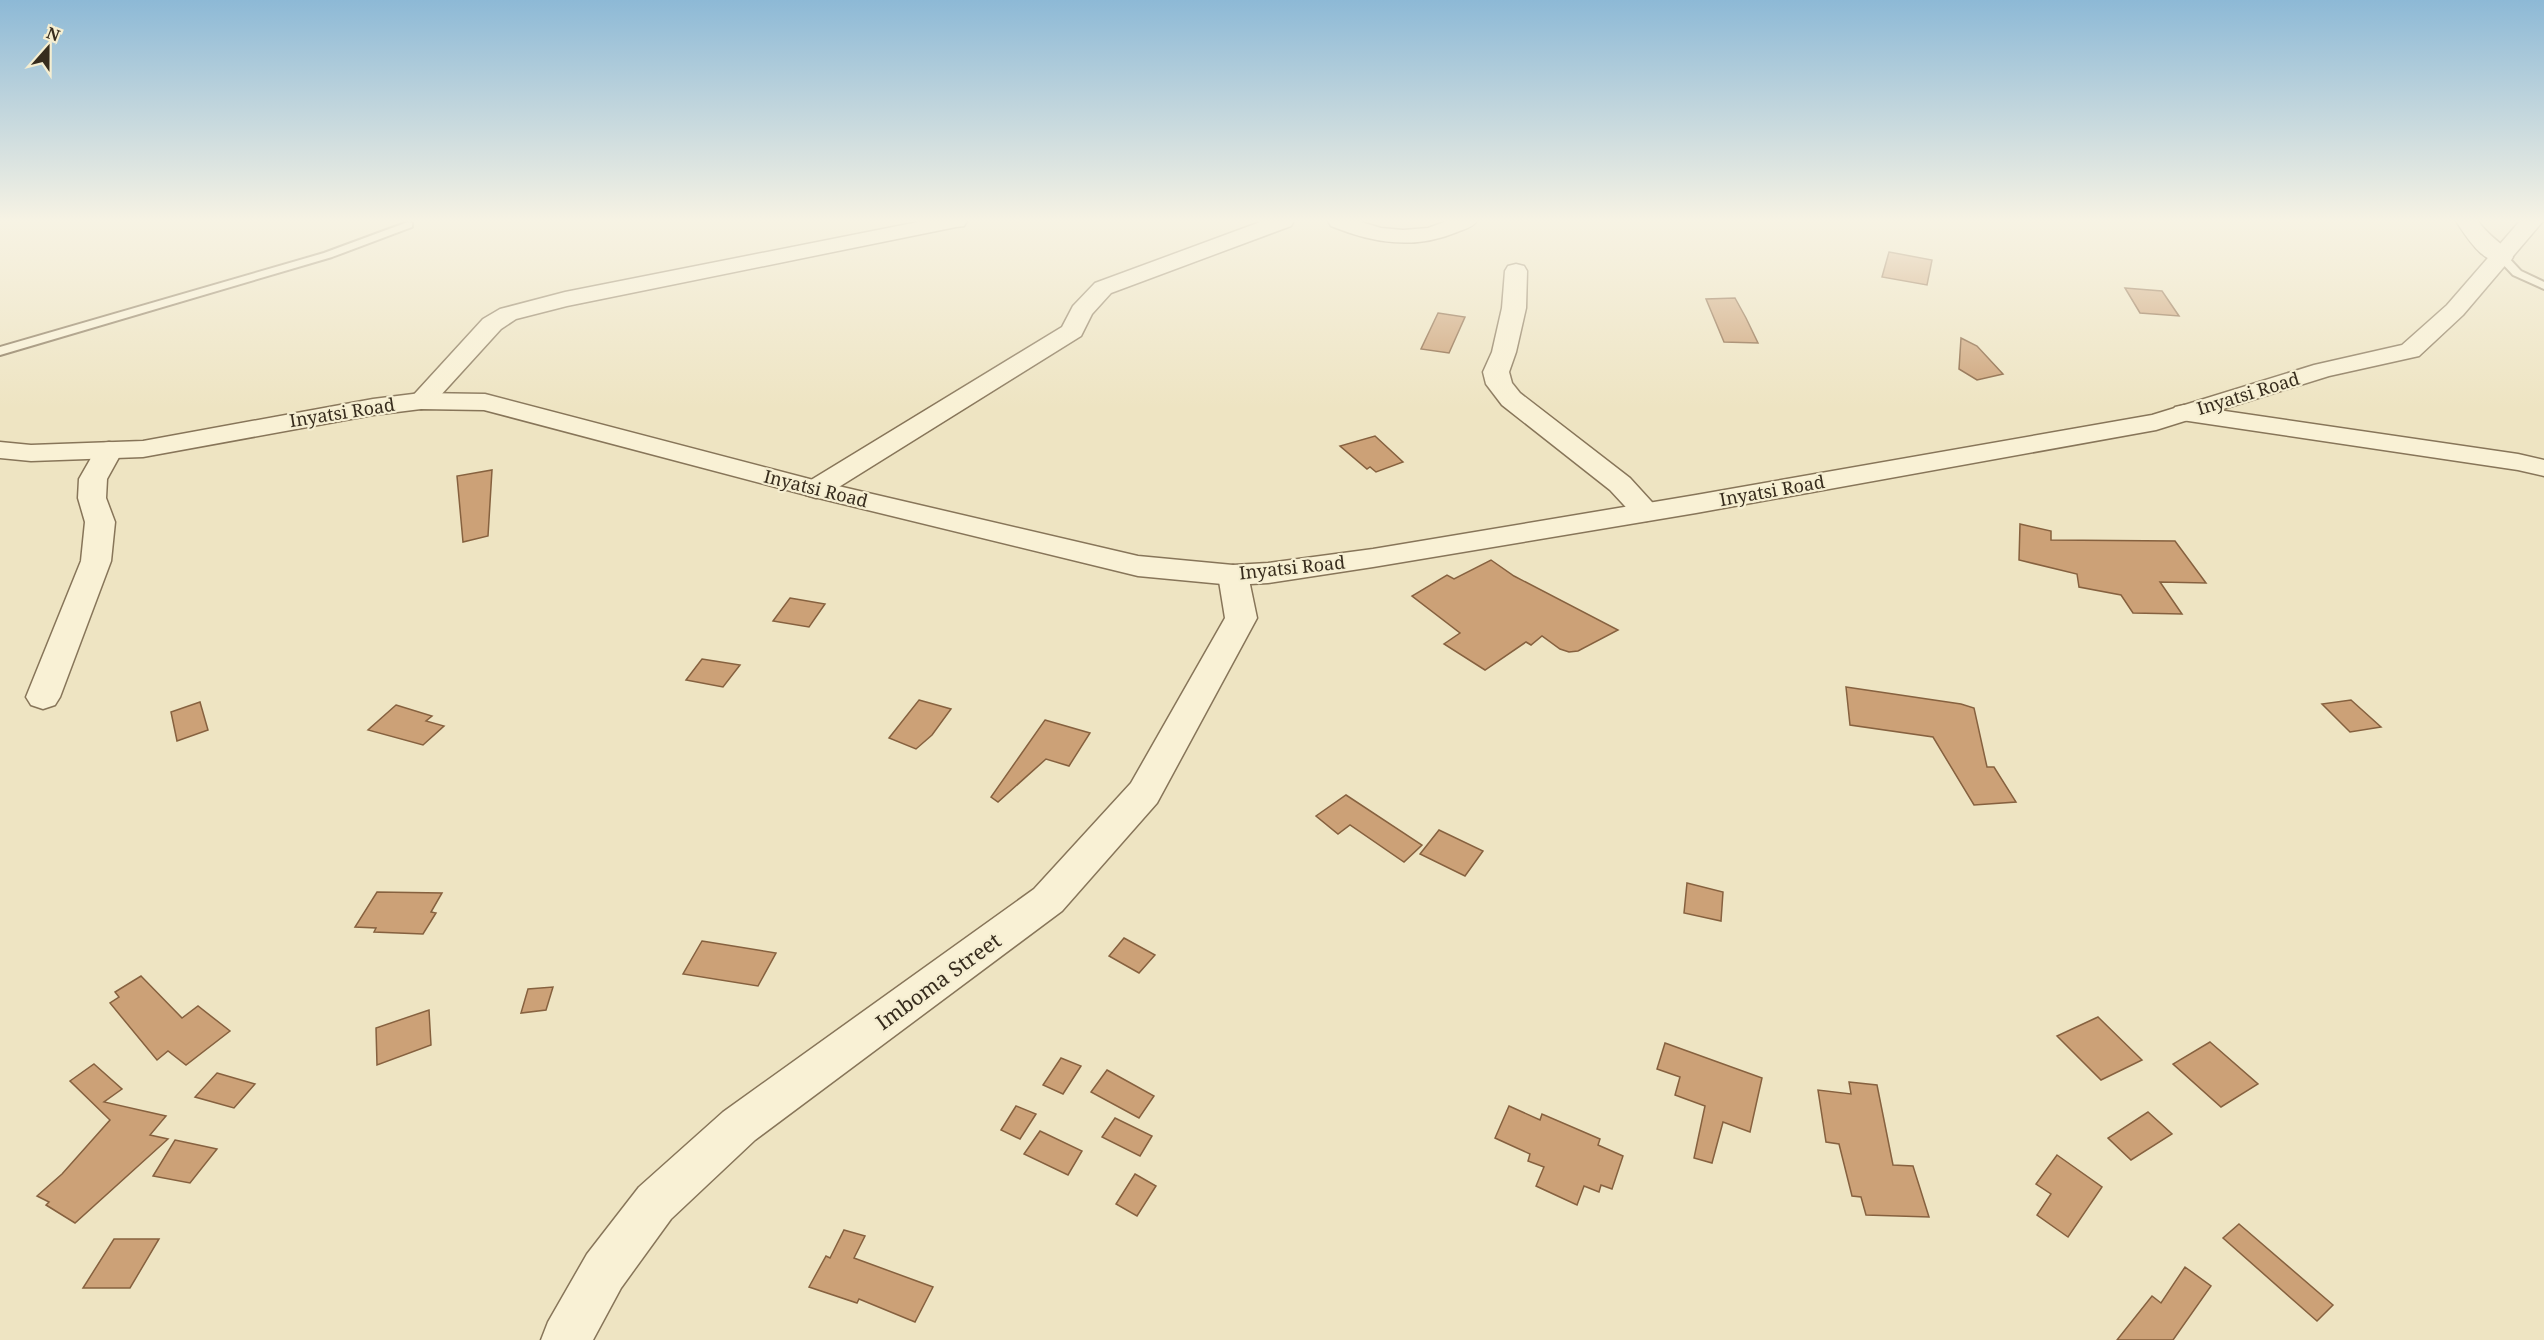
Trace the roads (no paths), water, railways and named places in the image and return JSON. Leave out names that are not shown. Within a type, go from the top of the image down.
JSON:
[{"type":"street","points":[[421,401],[492,324],[508,314],[565,299],[643,284]]},
{"type":"street","points":[[816,489],[1072,330],[1081,311],[1103,288],[1115,284]]},
{"type":"street","points":[[1515,284],[1514,308],[1504,352],[1496,372],[1499,384],[1512,399],[1620,484],[1646,512]]},
{"type":"street","name":"Inyatsi Road","points":[[0,450],[31,453],[143,449],[304,418],[421,401],[485,402],[816,489],[1138,566],[1233,575],[1268,573],[1373,558],[1646,512],[2156,422],[2323,370],[2410,351],[2455,309],[2478,284]]},
{"type":"street","points":[[2184,413],[2518,462],[2544,468]]},
{"type":"street","points":[[43,697],[96,561],[100,522],[92,498],[93,479],[108,450]]},
{"type":"street","name":"Imboma Street","points":[[566,1340],[604,1271],[655,1203],[739,1126],[1048,900],[1144,793],[1241,618],[1233,575]]},
{"type":"lane","points":[[0,351],[52,333],[228,284]]}]
